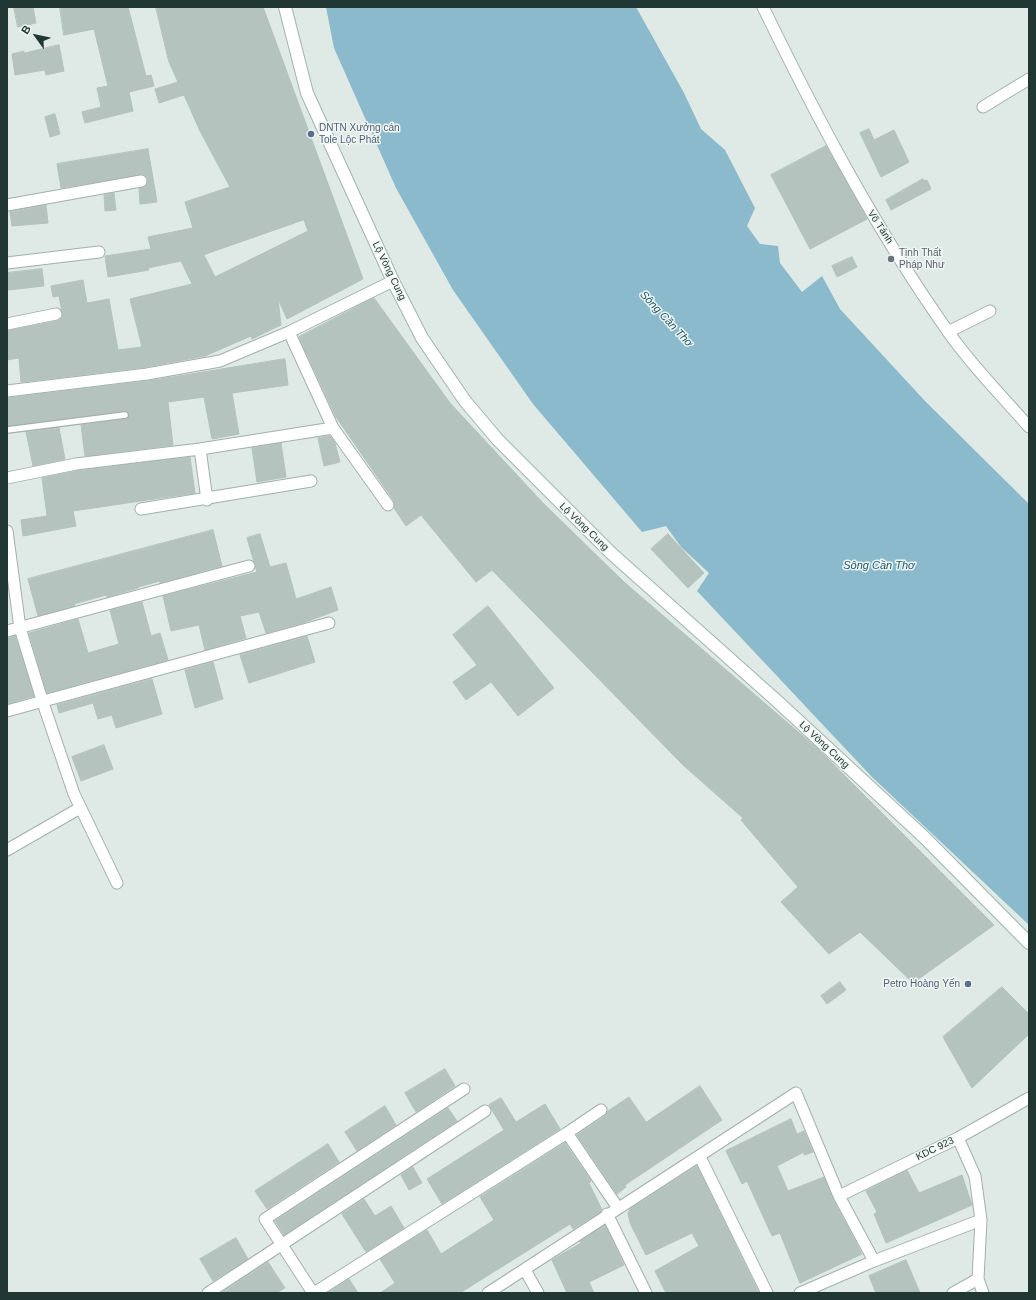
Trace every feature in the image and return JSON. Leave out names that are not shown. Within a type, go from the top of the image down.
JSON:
[{"type":"main road","name":"Lộ Vòng Cung","points":[[285,7],[307,94],[393,281],[422,338],[465,401],[498,440],[611,553],[777,701],[924,837],[1029,943]]},
{"type":"street","name":"Võ Tánh","points":[[763,7],[866,207],[948,332],[964,353],[1029,427]]},
{"type":"street","points":[[983,107],[1029,79]]},
{"type":"street","points":[[7,205],[141,181]]},
{"type":"street","points":[[7,263],[99,252]]},
{"type":"street","points":[[7,391],[147,374],[220,360],[289,332],[393,281]]},
{"type":"street","points":[[948,332],[990,311]]},
{"type":"street","points":[[7,324],[56,314]]},
{"type":"street","points":[[289,332],[333,428],[388,504]]},
{"type":"street","points":[[7,478],[76,464],[200,449],[333,428]]},
{"type":"street","points":[[200,449],[207,500]]},
{"type":"street","points":[[141,509],[207,500],[311,481]]},
{"type":"street","points":[[7,531],[9,555],[20,628],[42,700],[74,794],[117,883]]},
{"type":"street","points":[[7,631],[249,566]]},
{"type":"street","points":[[7,711],[42,700],[329,623]]},
{"type":"street","points":[[7,850],[80,808]]},
{"type":"street","points":[[464,1089],[265,1219],[313,1293],[601,1110]]},
{"type":"street","points":[[488,1293],[526,1270],[607,1214],[700,1157],[796,1093],[839,1196],[874,1260]]},
{"type":"street","name":"KDC 923","points":[[839,1196],[958,1138],[1029,1098]]},
{"type":"street","points":[[208,1293],[485,1111]]},
{"type":"street","points":[[567,1133],[618,1208]]},
{"type":"street","points":[[958,1138],[975,1176],[982,1220],[978,1279],[984,1293]]},
{"type":"street","points":[[700,1157],[767,1293]]},
{"type":"street","points":[[607,1214],[646,1293]]},
{"type":"street","points":[[800,1293],[874,1260],[982,1220]]},
{"type":"street","points":[[526,1270],[538,1293]]},
{"type":"street","points":[[953,1293],[978,1279]]},
{"type":"lane","points":[[7,430],[125,415]]},
{"type":"water","name":"Sông Cần Thơ","points":[[326,7],[636,7],[684,93],[701,129],[725,150],[755,208],[747,226],[760,244],[778,246],[780,263],[802,292],[822,276],[840,309],[925,401],[1029,504],[1029,925],[872,777],[697,591],[709,573],[681,547],[666,526],[642,532],[533,404],[453,290],[396,188],[334,48]]},
{"type":"building","points":[[14,7],[33,7],[36,23],[18,27]]},
{"type":"building","points":[[60,7],[128,7],[146,76],[151,75],[154,86],[129,92],[133,111],[85,123],[82,112],[101,107],[97,88],[108,86],[94,29],[64,35]]},
{"type":"building","points":[[156,7],[263,7],[363,279],[287,319],[278,299],[281,325],[252,339],[251,336],[205,356],[146,367],[21,382],[19,358],[7,360],[7,331],[57,321],[63,317],[59,296],[53,297],[51,286],[83,280],[87,303],[109,299],[118,350],[142,347],[130,299],[192,284],[181,261],[148,268],[149,270],[108,277],[105,256],[151,249],[148,237],[193,228],[185,202],[230,187],[200,131],[184,95],[159,103],[155,89],[178,82],[169,62]],"holes":[[[304,220],[308,231],[215,277],[204,255]]]},
{"type":"building","points":[[59,45],[64,71],[46,75],[45,70],[15,75],[12,54],[24,51],[24,53]]},
{"type":"building","points":[[55,114],[60,134],[50,137],[45,117]]},
{"type":"building","points":[[869,129],[874,140],[894,130],[909,162],[881,177],[860,133]]},
{"type":"building","points":[[826,146],[867,219],[810,249],[771,175]]},
{"type":"building","points":[[148,149],[157,202],[140,204],[139,188],[145,187],[148,183],[147,177],[143,174],[61,188],[57,164]]},
{"type":"building","points":[[923,179],[924,181],[927,180],[931,189],[891,210],[886,200]]},
{"type":"building","points":[[114,193],[116,210],[105,211],[104,195]]},
{"type":"building","points":[[46,205],[48,223],[12,226],[10,212]]},
{"type":"building","points":[[852,257],[857,267],[837,277],[832,266]]},
{"type":"building","points":[[42,269],[44,286],[8,290],[7,273]]},
{"type":"building","points":[[374,298],[450,403],[543,503],[624,582],[818,749],[994,925],[913,983],[860,932],[829,954],[781,902],[798,887],[741,820],[743,818],[683,765],[492,570],[476,582],[421,515],[406,526],[394,508],[394,501],[336,417],[299,337]]},
{"type":"building","points":[[285,359],[288,385],[232,393],[239,434],[212,439],[204,397],[168,402],[173,445],[85,456],[81,425],[126,419],[129,414],[125,411],[7,426],[7,398],[148,381]]},
{"type":"building","points":[[59,428],[65,459],[33,466],[26,432]]},
{"type":"building","points":[[330,436],[335,443],[340,462],[324,466],[318,438]]},
{"type":"building","points":[[281,443],[286,477],[257,482],[252,448]]},
{"type":"building","points":[[190,457],[195,493],[73,511],[76,526],[23,536],[21,520],[47,516],[42,478],[77,471]]},
{"type":"building","points":[[213,530],[222,566],[160,583],[160,581],[107,597],[106,595],[74,604],[75,606],[38,616],[28,579]]},
{"type":"building","points":[[260,534],[270,567],[286,563],[296,599],[331,587],[338,610],[303,623],[266,633],[259,612],[240,616],[246,638],[205,650],[199,625],[171,631],[163,596],[257,572],[247,538]]},
{"type":"building","points":[[668,534],[704,573],[688,588],[651,549]]},
{"type":"building","points":[[142,602],[151,636],[160,633],[168,660],[47,693],[29,633],[78,619],[88,653],[119,644],[110,610]]},
{"type":"building","points":[[488,606],[554,688],[518,716],[491,682],[466,700],[453,682],[477,665],[453,635]]},
{"type":"building","points":[[15,636],[34,696],[7,704],[7,638]]},
{"type":"building","points":[[307,636],[315,662],[249,683],[240,655]]},
{"type":"building","points":[[213,662],[223,699],[195,708],[185,670]]},
{"type":"building","points":[[152,679],[162,714],[116,728],[112,715],[98,719],[93,703],[59,713],[57,705]]},
{"type":"building","points":[[104,745],[113,769],[81,781],[72,757]]},
{"type":"building","points":[[840,982],[846,990],[827,1004],[821,996]]},
{"type":"building","points":[[1002,987],[1029,1014],[1029,1034],[972,1088],[943,1037]]},
{"type":"building","points":[[445,1069],[455,1086],[416,1112],[405,1093]]},
{"type":"building","points":[[700,1086],[722,1120],[625,1185],[626,1187],[617,1194],[577,1135],[629,1097],[646,1122]]},
{"type":"building","points":[[501,1098],[516,1122],[545,1104],[560,1129],[442,1204],[427,1179],[504,1130],[489,1105]]},
{"type":"building","points":[[385,1106],[396,1125],[357,1151],[345,1132]]},
{"type":"building","points":[[448,1108],[457,1121],[284,1235],[275,1221]]},
{"type":"building","points":[[791,1119],[797,1134],[804,1131],[813,1152],[804,1155],[804,1152],[777,1166],[788,1191],[824,1177],[833,1199],[862,1254],[800,1283],[780,1233],[772,1236],[747,1181],[742,1184],[726,1151]]},
{"type":"building","points":[[565,1143],[591,1181],[589,1183],[602,1210],[601,1212],[573,1229],[570,1224],[460,1293],[380,1293],[395,1283],[380,1259],[427,1230],[441,1254],[494,1220],[480,1197]]},
{"type":"building","points":[[328,1144],[339,1162],[267,1209],[255,1191]]},
{"type":"building","points":[[697,1166],[759,1293],[666,1293],[655,1271],[699,1246],[692,1233],[646,1255],[630,1223],[628,1213],[630,1209]]},
{"type":"building","points":[[413,1167],[422,1183],[409,1190],[401,1175]]},
{"type":"building","points":[[907,1170],[919,1193],[962,1175],[972,1205],[886,1243],[874,1214],[877,1212],[866,1191]]},
{"type":"building","points":[[364,1199],[375,1216],[391,1206],[404,1228],[366,1252],[342,1214]]},
{"type":"building","points":[[605,1225],[624,1265],[589,1282],[594,1293],[567,1293],[552,1260],[581,1243],[580,1241]]},
{"type":"building","points":[[236,1238],[248,1259],[213,1281],[200,1259]]},
{"type":"building","points":[[906,1260],[920,1293],[876,1293],[869,1276]]},
{"type":"building","points":[[268,1262],[285,1288],[276,1293],[223,1292]]},
{"type":"building","points":[[349,1279],[358,1293],[327,1293]]},
{"type":"place","name":"DNTN Xưởng cán Tole Lộc Phát","points":[[311,134]]},
{"type":"place","name":"Tịnh Thất Pháp Như","points":[[891,259]]},
{"type":"place","name":"Petro Hoàng Yến","points":[[968,984]]}]
